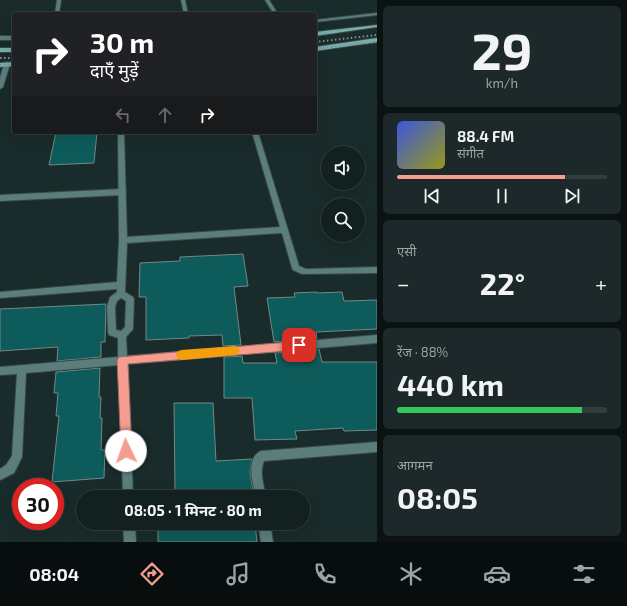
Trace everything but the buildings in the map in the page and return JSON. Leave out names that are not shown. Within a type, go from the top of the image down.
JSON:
[{"type":"main road","points":[[317,34],[377,26]]},
{"type":"main road","points":[[317,49],[377,40]]},
{"type":"main road","points":[[0,50],[12,50]]},
{"type":"main road","points":[[0,65],[12,64]]},
{"type":"street","points":[[58,12],[59,0]]},
{"type":"street","points":[[183,0],[186,12]]},
{"type":"street","points":[[267,0],[275,12]]},
{"type":"street","points":[[317,21],[377,14]]},
{"type":"street","points":[[0,38],[12,38]]},
{"type":"street","points":[[0,87],[7,64]]},
{"type":"street","points":[[121,134],[123,240],[121,290],[113,299],[111,307],[112,332],[122,336]]},
{"type":"street","points":[[256,134],[296,268],[305,272],[377,270]]},
{"type":"street","points":[[0,198],[122,192]]},
{"type":"street","points":[[123,240],[285,230]]},
{"type":"street","points":[[0,295],[121,290],[130,299],[129,329],[122,336],[128,490]]},
{"type":"street","points":[[0,370],[377,338]]},
{"type":"street","points":[[0,475],[10,469],[17,457],[22,369]]},
{"type":"street","points":[[260,490],[256,468],[257,462],[261,456],[377,447]]},
{"type":"street","points":[[129,530],[130,542]]},
{"type":"street","points":[[265,530],[267,542]]},
{"type":"railway","points":[[317,42],[377,35]]},
{"type":"railway","points":[[317,49],[377,42]]},
{"type":"railway","points":[[0,58],[12,58]]},
{"type":"railway","points":[[0,65],[12,65]]},
{"type":"slow traffic","points":[[181,355],[235,351]]},
{"type":"route","points":[[126,451],[122,360],[299,345]]}]
